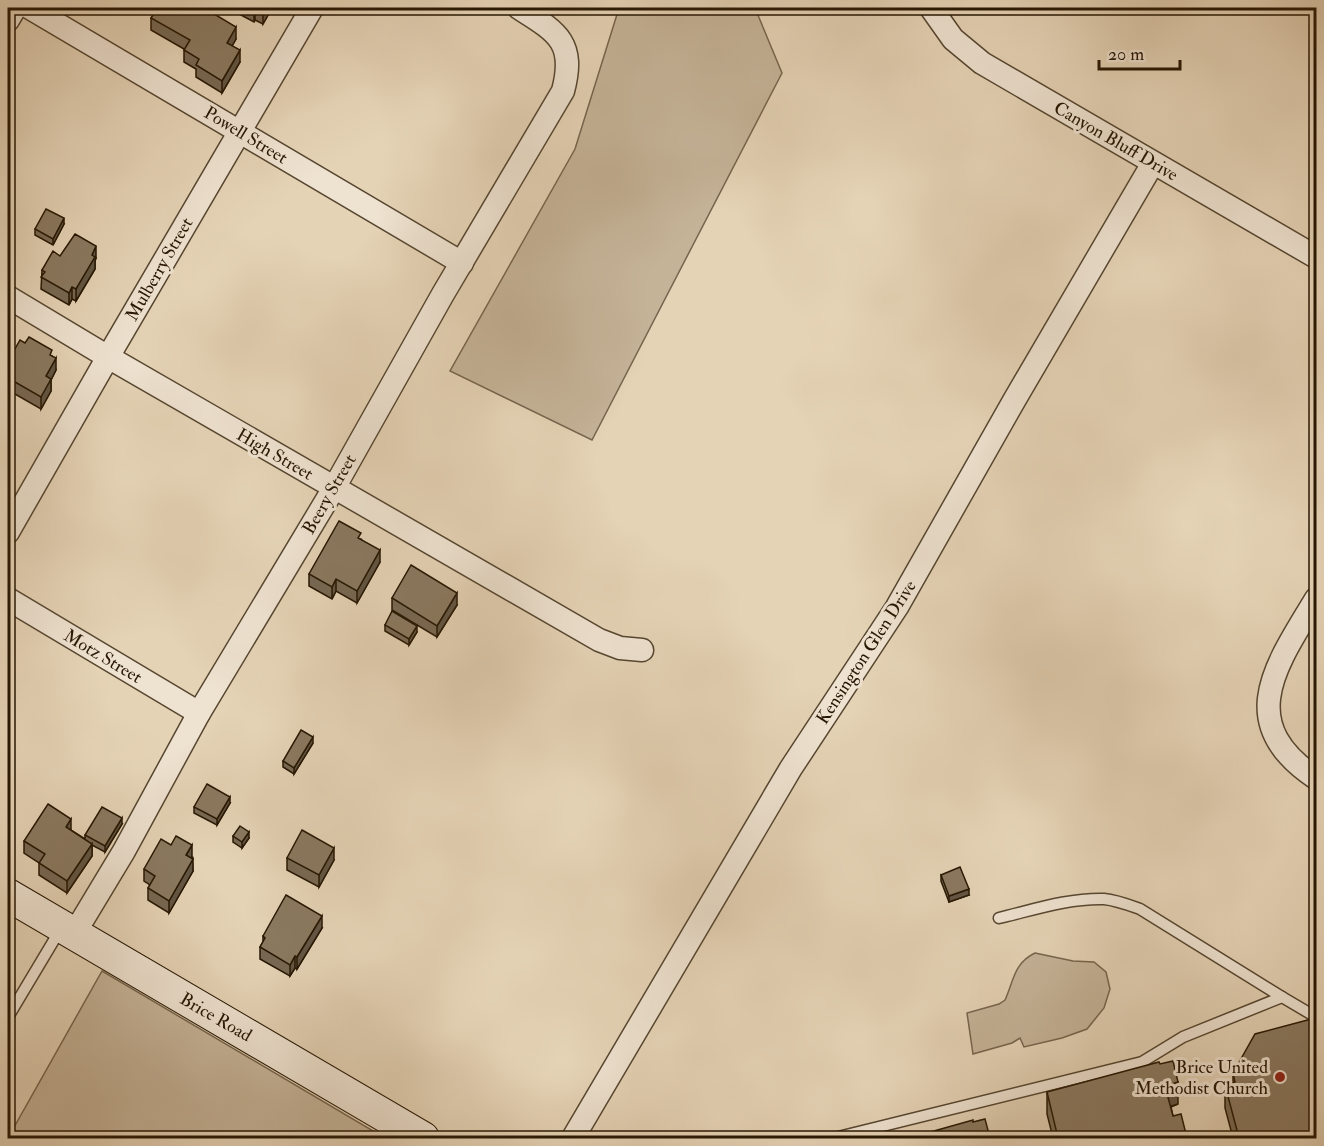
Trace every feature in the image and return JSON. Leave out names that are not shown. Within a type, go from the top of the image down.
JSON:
[{"type":"main road","name":"Brice Road","points":[[8,895],[423,1138]]},
{"type":"street","points":[[8,20],[15,8]]},
{"type":"street","name":"Powell Street","points":[[30,8],[462,263]]},
{"type":"street","name":"Mulberry Street","points":[[8,532],[312,8]]},
{"type":"street","name":"Beery Street","points":[[68,931],[124,851],[200,713],[334,488],[563,91],[569,69],[566,49],[557,35],[543,22],[519,8]]},
{"type":"street","name":"Canyon Bluff Drive","points":[[931,8],[953,39],[982,63],[1317,257]]},
{"type":"street","name":"Kensington Glen Drive","points":[[573,1138],[791,768],[897,607],[1153,163]]},
{"type":"street","name":"High Street","points":[[8,297],[599,640],[620,648],[642,650]]},
{"type":"street","name":"Motz Street","points":[[8,599],[200,713]]},
{"type":"street","points":[[1317,599],[1283,654],[1273,676],[1268,700],[1271,726],[1282,748],[1298,765],[1317,778]]},
{"type":"lane","points":[[999,918],[1067,902],[1106,899],[1126,904],[1140,909],[1317,1017]]},
{"type":"lane","points":[[8,1017],[68,931]]},
{"type":"lane","points":[[834,1138],[1142,1062],[1183,1037],[1282,997]]},
{"type":"shaded area","points":[[619,8],[755,8],[782,73],[592,440],[450,371],[575,149]]},
{"type":"shaded area","points":[[1035,953],[1073,961],[1094,962],[1106,972],[1110,989],[1104,1008],[1087,1029],[1062,1038],[1024,1047],[1020,1038],[1012,1043],[973,1054],[967,1013],[999,1004],[1005,1000],[1019,967]]},
{"type":"shaded area","points":[[102,971],[385,1138],[8,1138]]},
{"type":"building","points":[[157,8],[194,8],[204,13],[206,9],[236,27],[227,43],[240,50],[222,81],[196,65],[199,59],[184,50],[190,40],[151,18]]},
{"type":"building","points":[[46,209],[64,218],[53,239],[35,229]]},
{"type":"building","points":[[75,234],[96,246],[92,255],[95,257],[76,289],[72,287],[69,293],[41,277],[45,272],[42,270],[53,251],[60,256]]},
{"type":"building","points":[[29,337],[52,350],[50,355],[56,358],[46,376],[51,379],[41,397],[8,378],[8,361],[20,340],[25,343]]},
{"type":"building","points":[[339,521],[361,533],[358,538],[380,550],[357,591],[336,579],[332,587],[309,574]]},
{"type":"building","points":[[411,565],[457,593],[437,626],[392,598]]},
{"type":"building","points":[[392,611],[417,626],[409,639],[385,625]]},
{"type":"building","points":[[301,730],[313,737],[294,768],[283,761]]},
{"type":"building","points":[[207,784],[230,797],[217,819],[194,807]]},
{"type":"building","points":[[48,804],[71,819],[66,827],[92,844],[67,881],[39,863],[45,854],[24,841]]},
{"type":"building","points":[[102,807],[122,818],[105,846],[85,835]]},
{"type":"building","points":[[240,826],[249,832],[242,842],[233,836]]},
{"type":"building","points":[[302,830],[334,848],[319,875],[287,858]]},
{"type":"building","points":[[176,836],[192,845],[186,855],[193,859],[169,901],[148,888],[155,876],[144,869],[161,839],[171,845]]},
{"type":"building","points":[[960,867],[969,889],[949,896],[941,875]]},
{"type":"building","points":[[286,895],[322,916],[290,965],[260,947],[265,938],[263,936]]},
{"type":"building","name":"Brice United Methodist Church","points":[[1317,1018],[1317,1138],[1239,1138],[1225,1085],[1235,1082],[1233,1073],[1255,1034]]},
{"type":"building","points":[[1173,1061],[1178,1082],[1165,1086],[1173,1116],[1181,1114],[1187,1138],[1058,1138],[1047,1092],[1159,1062],[1160,1064]]},
{"type":"building","points":[[985,1119],[990,1138],[909,1138],[973,1120],[973,1122]]},
{"type":"place","name":"Brice United Methodist Church","points":[[1280,1077]]}]
